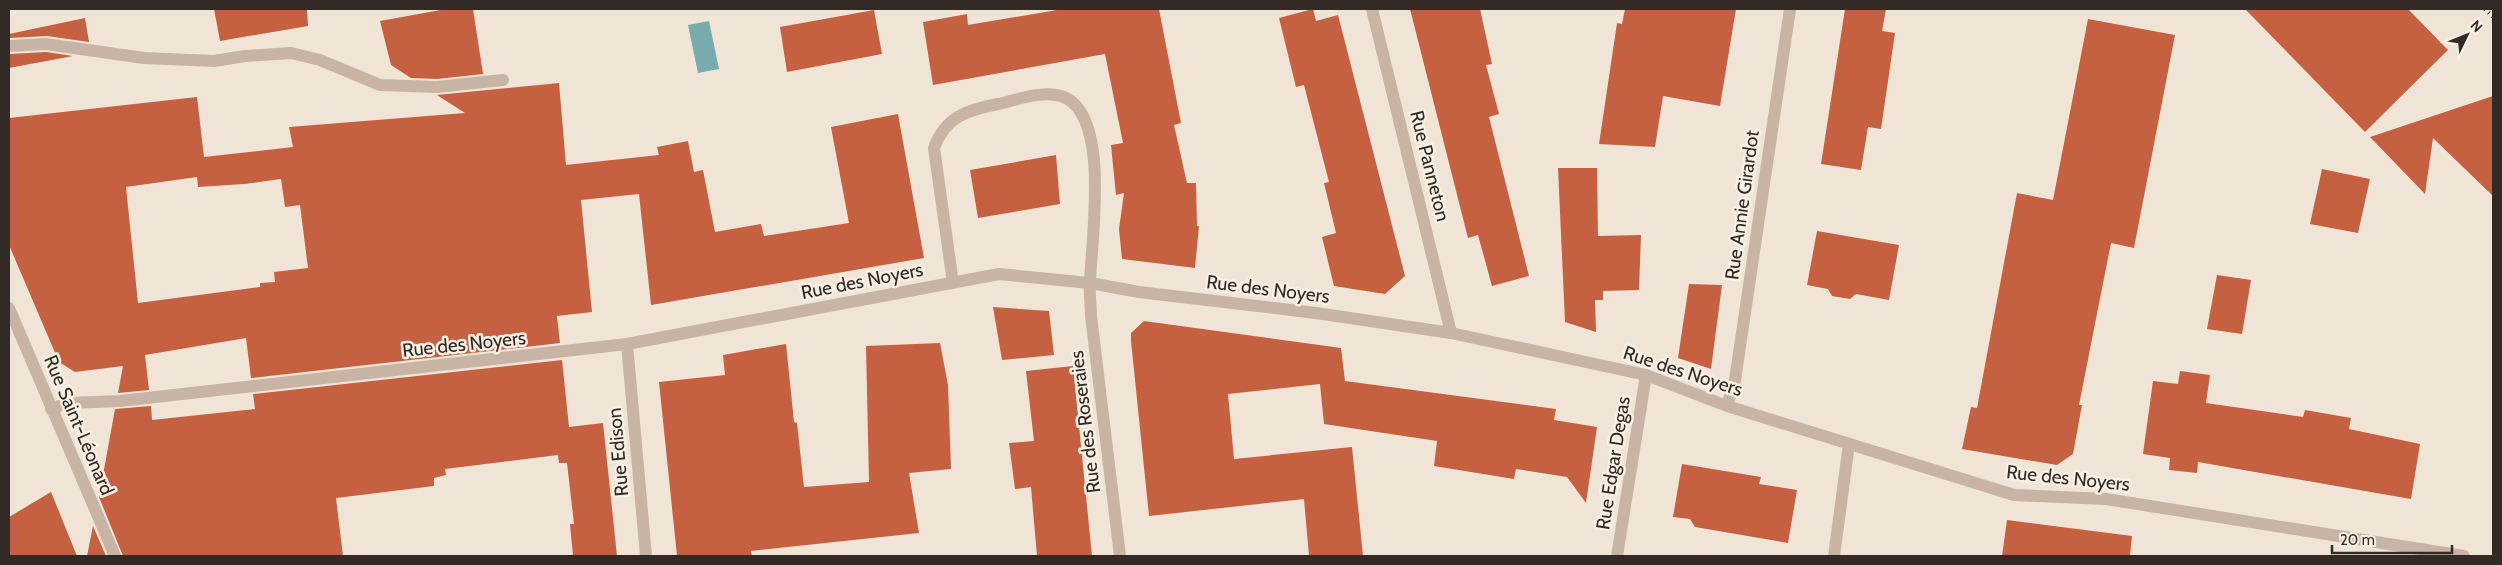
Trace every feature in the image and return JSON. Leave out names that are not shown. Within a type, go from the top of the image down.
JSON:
[{"type":"street","name":"Rue Panneton","points":[[1372,9],[1451,333]]},
{"type":"street","name":"Rue Annie Girardot","points":[[1727,406],[1735,380],[1790,9]]},
{"type":"street","points":[[9,46],[46,44],[144,58],[214,61],[245,56],[291,53],[320,60],[380,85],[437,87],[503,80]]},
{"type":"street","name":"Rue des Roseraies","points":[[953,283],[934,148],[940,132],[955,118],[977,108],[1041,94],[1062,96],[1077,108],[1087,127],[1093,151],[1097,207],[1090,283],[1091,316],[1120,556]]},
{"type":"street","name":"Rue des Noyers","points":[[51,409],[67,404],[120,401],[627,344],[999,274],[1090,283],[1139,292],[1316,313],[1451,333],[1646,375],[1727,406],[2014,495],[2106,499],[2464,556]]},
{"type":"street","name":"Rue Saint-Léonard","points":[[9,308],[12,322],[115,556]]},
{"type":"street","name":"Rue Edison","points":[[627,344],[646,556]]},
{"type":"street","name":"Rue Edgar Degas","points":[[1617,556],[1646,375]]},
{"type":"street","points":[[1834,556],[1849,444]]},
{"type":"water","points":[[709,21],[719,69],[698,73],[688,25]]},
{"type":"building","points":[[214,9],[307,9],[308,26],[220,41]]},
{"type":"building","points":[[446,9],[473,9],[483,74],[437,79],[411,78],[391,65],[380,21]]},
{"type":"building","points":[[1063,9],[1159,9],[1181,123],[1174,125],[1187,183],[1196,183],[1197,226],[1199,226],[1195,268],[1122,259],[1119,229],[1124,193],[1116,195],[1111,145],[1123,143],[1105,54],[933,85],[923,22],[967,14],[968,25]]},
{"type":"building","points":[[1313,9],[1316,21],[1338,15],[1405,276],[1385,294],[1334,286],[1322,237],[1336,233],[1324,183],[1329,182],[1304,85],[1296,87],[1279,18]]},
{"type":"building","points":[[1410,9],[1480,9],[1492,64],[1486,65],[1499,114],[1489,117],[1529,276],[1492,286],[1478,235],[1468,238]]},
{"type":"building","points":[[1625,9],[1736,9],[1720,106],[1663,96],[1655,147],[1599,144],[1617,23],[1622,24]]},
{"type":"building","points":[[1845,9],[1886,9],[1882,31],[1895,33],[1881,129],[1868,127],[1861,170],[1821,164]]},
{"type":"building","points":[[2245,9],[2408,9],[2448,50],[2365,132]]},
{"type":"building","points":[[874,10],[882,54],[787,72],[780,27]]},
{"type":"building","points":[[85,18],[89,42],[47,36],[9,38],[9,34]]},
{"type":"building","points":[[2088,19],[2175,35],[2134,248],[2111,243],[2079,405],[2082,405],[2073,454],[2057,465],[1962,449],[1971,407],[1977,408],[2017,193],[2053,200]]},
{"type":"building","points":[[46,52],[73,56],[9,68],[9,54]]},
{"type":"building","points":[[559,83],[566,165],[659,155],[657,147],[688,141],[694,172],[703,170],[715,232],[761,224],[764,236],[849,223],[831,127],[898,114],[924,258],[651,305],[639,194],[581,200],[592,312],[557,316],[560,343],[251,378],[246,338],[145,355],[149,390],[118,393],[123,366],[75,372],[59,362],[9,245],[9,118],[197,97],[204,157],[293,147],[289,127],[465,113],[437,95]],"holes":[[[197,177],[198,187],[281,179],[285,207],[300,205],[308,268],[274,272],[275,282],[260,283],[260,287],[138,303],[126,187]]]},
{"type":"building","points":[[2493,96],[2493,196],[2433,138],[2425,194],[2370,137]]},
{"type":"building","points":[[1056,155],[1060,204],[978,218],[970,170]]},
{"type":"building","points":[[1558,168],[1597,168],[1598,236],[1641,235],[1639,290],[1603,291],[1603,300],[1595,300],[1596,332],[1565,322]]},
{"type":"building","points":[[2322,169],[2370,179],[2358,233],[2310,224]]},
{"type":"building","points":[[1817,231],[1899,245],[1889,300],[1856,294],[1850,299],[1832,296],[1828,289],[1807,285]]},
{"type":"building","points":[[2217,275],[2251,280],[2242,334],[2207,329]]},
{"type":"building","points":[[1689,284],[1722,285],[1711,369],[1678,358]]},
{"type":"building","points":[[993,307],[1049,311],[1054,355],[1002,360]]},
{"type":"building","points":[[1144,321],[1341,348],[1345,381],[1556,409],[1554,420],[1597,427],[1586,503],[1567,477],[1516,469],[1514,479],[1434,466],[1437,441],[1324,424],[1320,384],[1228,394],[1234,459],[1352,447],[1363,556],[1309,556],[1304,499],[1149,516],[1131,341],[1131,333]]},
{"type":"building","points":[[940,343],[948,385],[951,469],[909,473],[919,533],[751,551],[752,556],[677,556],[659,382],[725,375],[723,355],[786,344],[794,422],[797,423],[804,487],[869,482],[866,346]]},
{"type":"building","points":[[562,360],[569,427],[603,423],[617,556],[573,556],[570,524],[574,524],[567,463],[559,463],[558,455],[445,469],[446,475],[434,478],[434,486],[336,498],[343,556],[123,556],[99,497],[115,409],[151,406],[152,420],[255,409],[253,394]]},
{"type":"building","points":[[1073,366],[1092,556],[1037,556],[1031,487],[1015,489],[1009,443],[1034,441],[1026,371]]},
{"type":"building","points":[[2180,371],[2210,375],[2206,403],[2303,417],[2305,410],[2351,418],[2349,429],[2420,444],[2411,499],[2198,462],[2197,473],[2169,470],[2170,458],[2143,454],[2153,381],[2178,384]]},
{"type":"building","points":[[1682,464],[1761,477],[1759,484],[1797,490],[1788,543],[1695,527],[1690,519],[1673,517]]},
{"type":"building","points":[[51,492],[77,556],[9,556],[9,517]]},
{"type":"building","points":[[2007,520],[2132,536],[2130,556],[2002,556]]},
{"type":"building","points":[[93,526],[106,556],[87,556]]},
{"type":"railway","points":[[2485,9],[2493,17]]}]
